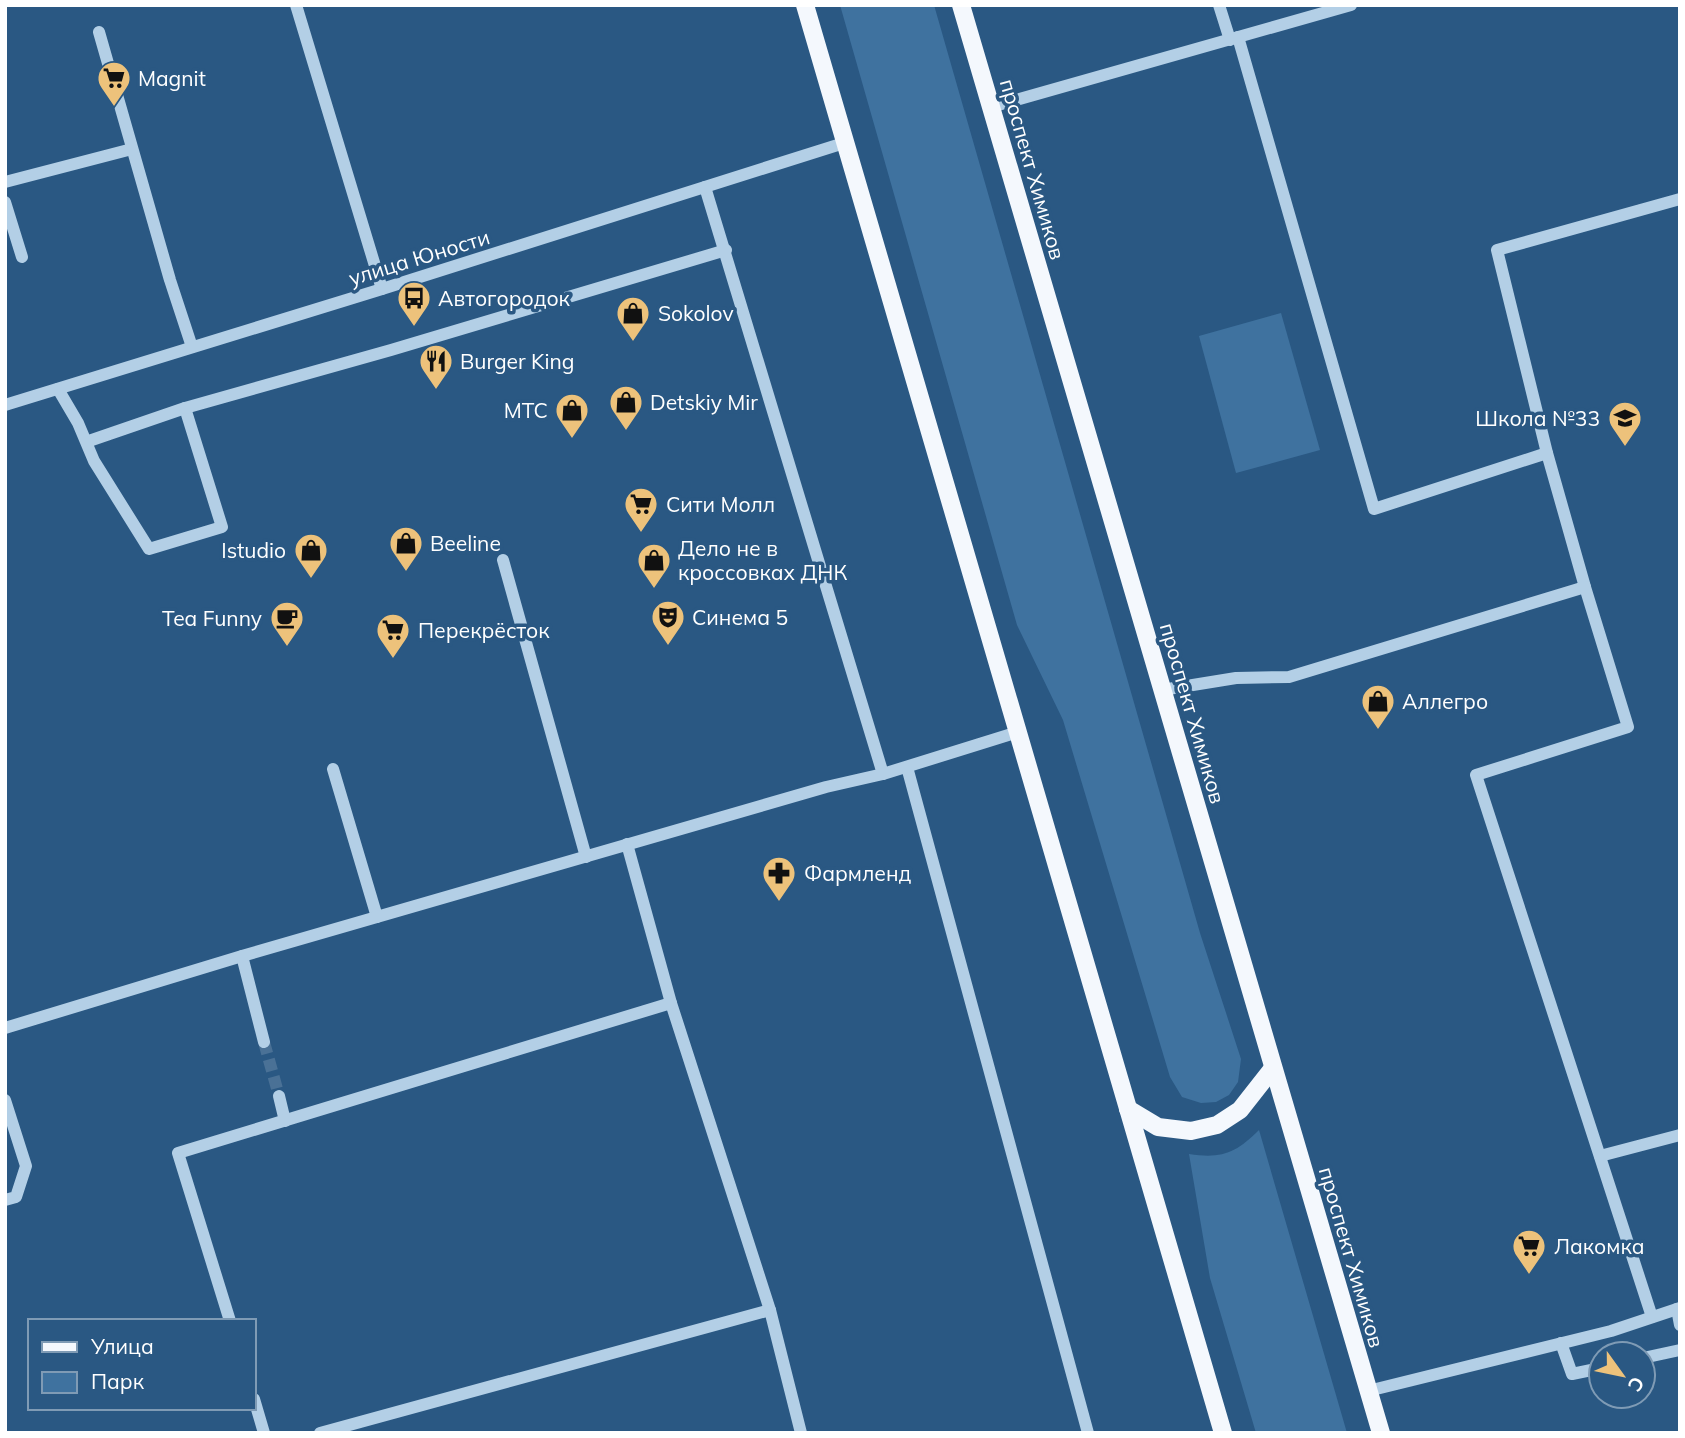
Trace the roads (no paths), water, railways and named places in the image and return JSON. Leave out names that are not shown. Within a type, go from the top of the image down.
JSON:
[{"type":"main road","points":[[804,5],[1223,1433]]},
{"type":"main road","name":"проспект Химиков","points":[[961,5],[1381,1433]]},
{"type":"main road","points":[[1128,1109],[1158,1128],[1191,1130],[1217,1125],[1240,1110],[1273,1068]]},
{"type":"street","points":[[296,5],[382,289]]},
{"type":"street","points":[[1219,5],[1234,38],[1374,509],[1546,453]]},
{"type":"street","points":[[991,107],[1351,5]]},
{"type":"street","points":[[99,32],[170,280],[192,347]]},
{"type":"street","name":"улица Юности","points":[[5,405],[844,143]]},
{"type":"street","points":[[5,182],[132,149]]},
{"type":"street","points":[[705,187],[883,774]]},
{"type":"street","points":[[1652,1317],[1476,775],[1628,727],[1546,453],[1497,250],[1680,199]]},
{"type":"street","points":[[5,202],[22,257]]},
{"type":"street","points":[[86,442],[185,408],[726,250]]},
{"type":"street","points":[[58,389],[94,461],[149,549],[222,527],[185,408]]},
{"type":"street","points":[[502,559],[586,857]]},
{"type":"street","points":[[1162,690],[1236,678],[1289,677],[1585,587]]},
{"type":"street","points":[[5,1027],[627,844],[826,787],[883,774],[1018,732]]},
{"type":"street","points":[[907,767],[1087,1433]]},
{"type":"street","points":[[333,769],[377,917]]},
{"type":"street","points":[[627,844],[671,1003],[769,1310],[801,1433]]},
{"type":"street","points":[[242,956],[264,1042]]},
{"type":"street","points":[[229,1319],[178,1153],[671,1003]]},
{"type":"street","points":[[279,1096],[285,1121]]},
{"type":"street","points":[[5,1100],[26,1166],[16,1197],[5,1200]]},
{"type":"street","points":[[1600,1156],[1680,1135]]},
{"type":"street","points":[[1368,1391],[1611,1331],[1678,1308],[1680,1325]]},
{"type":"street","points":[[320,1433],[769,1310]]},
{"type":"street","points":[[1561,1343],[1572,1374],[1587,1371]]},
{"type":"street","points":[[1657,1355],[1680,1350]]},
{"type":"street","points":[[256,1406],[264,1433]]},
{"type":"tunnel","points":[[264,1042],[279,1096]]},
{"type":"place","name":"Magnit","points":[[114,108]]},
{"type":"place","name":"Автогородок","points":[[414,328]]},
{"type":"place","name":"Sokolov","points":[[633,343]]},
{"type":"place","name":"Burger King","points":[[436,391]]},
{"type":"place","name":"Detskiy Mir","points":[[626,432]]},
{"type":"place","name":"МТС","points":[[572,440]]},
{"type":"place","name":"Школа №33","points":[[1625,448]]},
{"type":"place","name":"Сити Молл","points":[[641,534]]},
{"type":"place","name":"Beeline","points":[[406,573]]},
{"type":"place","name":"Istudio","points":[[311,580]]},
{"type":"place","name":"Дело не в кроссовках ДНК","points":[[654,590]]},
{"type":"place","name":"Синема 5","points":[[668,647]]},
{"type":"place","name":"Tea Funny","points":[[287,648]]},
{"type":"place","name":"Перекрёсток","points":[[393,660]]},
{"type":"place","name":"Аллегро","points":[[1378,731]]},
{"type":"place","name":"Фармленд","points":[[779,903]]},
{"type":"place","name":"Лакомка","points":[[1529,1276]]}]
